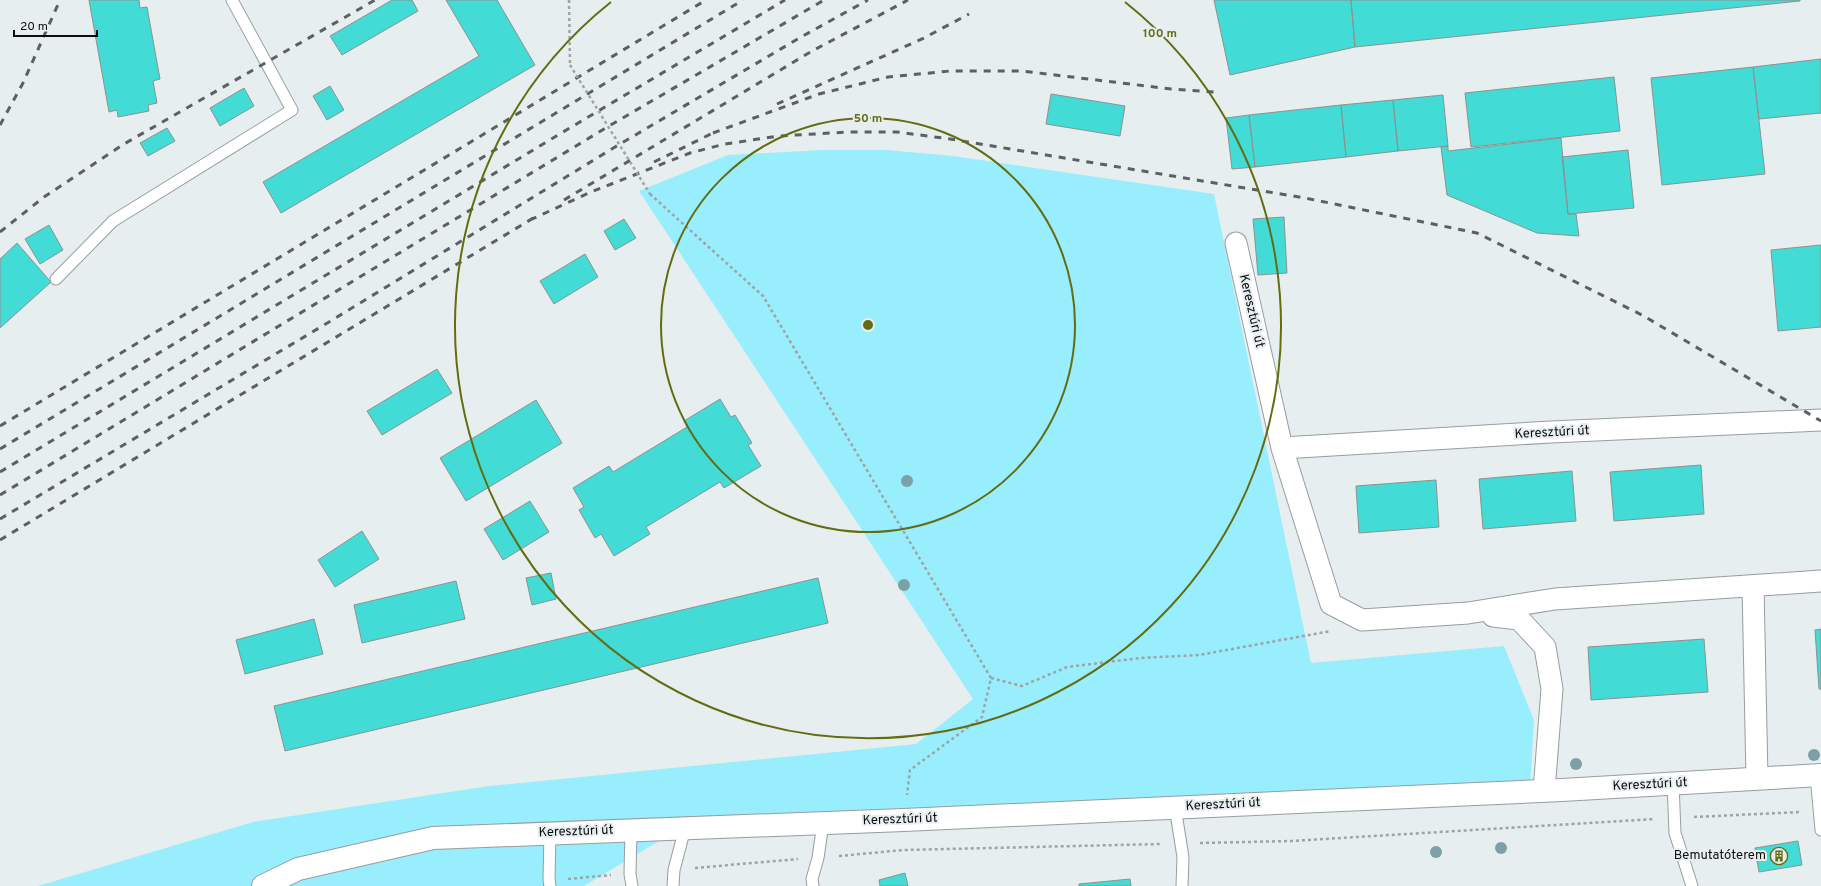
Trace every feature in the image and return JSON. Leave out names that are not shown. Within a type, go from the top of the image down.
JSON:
[{"type":"main road","name":"Keresztúri út","points":[[263,886],[298,869],[433,838],[904,820],[1544,791],[1818,775]]},
{"type":"street","name":"Keresztúri út","points":[[1236,243],[1282,448],[1330,604],[1362,620]]},
{"type":"street","name":"Keresztúri út","points":[[1282,448],[1551,432],[1821,420]]},
{"type":"street","points":[[1362,620],[1468,613],[1555,599],[1821,581]]},
{"type":"street","points":[[1753,586],[1757,778]]},
{"type":"street","points":[[1468,613],[1519,619],[1545,647],[1552,689],[1544,791]]},
{"type":"lane","points":[[56,279],[113,221],[292,110],[232,0]]},
{"type":"lane","points":[[1818,775],[1821,830]]},
{"type":"lane","points":[[1673,783],[1675,833],[1692,886]]},
{"type":"lane","points":[[1174,807],[1183,857],[1182,886]]},
{"type":"lane","points":[[813,886],[812,878],[818,858],[823,823]]},
{"type":"lane","points":[[674,886],[674,870],[684,828]]},
{"type":"lane","points":[[631,830],[630,874],[632,886]]},
{"type":"lane","points":[[550,833],[550,886]]},
{"type":"path","points":[[569,0],[570,65],[650,194],[763,296],[991,678],[982,717],[910,770],[904,820]]},
{"type":"path","points":[[991,678],[1022,686],[1067,667],[1140,658],[1199,655],[1324,634],[1362,620]]},
{"type":"shaded area","points":[[822,150],[887,150],[953,156],[1214,194],[1311,663],[1504,646],[1534,720],[1530,788],[669,835],[584,886],[38,886],[253,822],[489,786],[916,744],[973,699],[639,191],[728,155]]},
{"type":"building","points":[[89,0],[139,0],[140,8],[147,7],[160,79],[153,81],[157,103],[148,105],[149,111],[118,117],[117,110],[109,112]]},
{"type":"building","points":[[392,0],[412,0],[418,11],[342,55],[330,36]]},
{"type":"building","points":[[446,0],[497,0],[535,65],[281,213],[263,182],[479,56]]},
{"type":"building","points":[[1214,0],[1351,0],[1355,47],[1230,75]]},
{"type":"building","points":[[1351,0],[1800,0],[1800,1],[1355,47]]},
{"type":"building","points":[[1821,59],[1821,113],[1759,119],[1753,67]]},
{"type":"building","points":[[1753,67],[1765,174],[1662,185],[1651,78]]},
{"type":"building","points":[[1614,77],[1620,131],[1471,147],[1465,93]]},
{"type":"building","points":[[330,86],[344,110],[327,120],[313,96]]},
{"type":"building","points":[[244,88],[254,106],[220,126],[210,108]]},
{"type":"building","points":[[1051,94],[1125,106],[1120,136],[1046,124]]},
{"type":"building","points":[[1443,95],[1448,146],[1398,151],[1393,100]]},
{"type":"building","points":[[1393,100],[1398,151],[1346,157],[1341,105]]},
{"type":"building","points":[[1341,105],[1346,157],[1255,167],[1249,115]]},
{"type":"building","points":[[1249,115],[1255,167],[1232,169],[1226,118]]},
{"type":"building","points":[[167,128],[175,141],[148,156],[140,143]]},
{"type":"building","points":[[1561,138],[1568,214],[1576,214],[1579,236],[1537,233],[1447,195],[1441,147],[1448,146],[1448,151]]},
{"type":"building","points":[[1628,150],[1634,208],[1568,214],[1562,157]]},
{"type":"building","points":[[1284,217],[1287,273],[1258,275],[1253,219]]},
{"type":"building","points":[[624,219],[636,238],[615,250],[604,231]]},
{"type":"building","points":[[49,225],[63,250],[40,264],[25,239]]},
{"type":"building","points":[[17,243],[51,282],[0,328],[0,259]]},
{"type":"building","points":[[1821,245],[1821,327],[1778,331],[1771,250]]},
{"type":"building","points":[[585,254],[598,277],[554,304],[540,281]]},
{"type":"building","points":[[437,369],[452,393],[382,435],[367,411]]},
{"type":"building","points":[[720,399],[731,417],[735,415],[752,443],[748,445],[761,466],[724,488],[720,482],[646,527],[650,534],[614,556],[601,534],[595,538],[579,510],[584,507],[573,488],[609,466],[613,472],[687,427],[684,421]]},
{"type":"building","points":[[536,400],[562,443],[466,501],[440,458]]},
{"type":"building","points":[[1701,465],[1704,514],[1614,521],[1610,472]]},
{"type":"building","points":[[1572,471],[1576,521],[1483,529],[1479,479]]},
{"type":"building","points":[[1436,480],[1439,527],[1359,533],[1356,486]]},
{"type":"building","points":[[530,501],[549,532],[503,560],[484,529]]},
{"type":"building","points":[[362,531],[379,559],[335,587],[318,560]]},
{"type":"building","points":[[551,573],[556,599],[532,605],[526,578]]},
{"type":"building","points":[[818,578],[828,623],[285,751],[274,706]]},
{"type":"building","points":[[456,581],[465,619],[362,643],[354,605]]},
{"type":"building","points":[[314,619],[323,654],[245,674],[236,640]]},
{"type":"building","points":[[1821,629],[1821,689],[1819,689],[1815,630]]},
{"type":"building","points":[[1704,639],[1708,692],[1591,700],[1588,647]]},
{"type":"building","name":"Bemutatóterem","points":[[1798,841],[1802,865],[1759,872],[1755,848]]},
{"type":"building","points":[[905,873],[908,886],[880,886],[879,880]]},
{"type":"building","points":[[1130,879],[1131,886],[1079,886],[1079,884]]},
{"type":"railway","points":[[0,125],[23,83],[60,0]]},
{"type":"railway","points":[[0,232],[44,197],[124,144],[375,0]]},
{"type":"railway","points":[[0,426],[706,0]]},
{"type":"railway","points":[[0,449],[743,0]]},
{"type":"railway","points":[[0,472],[558,135],[785,0]]},
{"type":"railway","points":[[0,495],[604,129],[824,0]]},
{"type":"railway","points":[[0,519],[329,322],[615,147],[801,37],[868,0]]},
{"type":"railway","points":[[564,200],[812,51],[908,0]]},
{"type":"railway","points":[[777,104],[924,38],[969,14]]},
{"type":"railway","points":[[713,133],[819,94],[888,77],[950,71],[1022,71],[1171,89],[1215,92]]},
{"type":"railway","points":[[654,162],[717,131]]},
{"type":"railway","points":[[530,220],[591,192],[690,153],[725,144],[779,136],[849,132],[897,132],[950,139],[1305,198],[1477,233],[1642,315],[1821,421]]},
{"type":"railway","points":[[0,540],[535,217]]},
{"type":"place","name":"Bemutatóterem","points":[[1779,856]]}]
